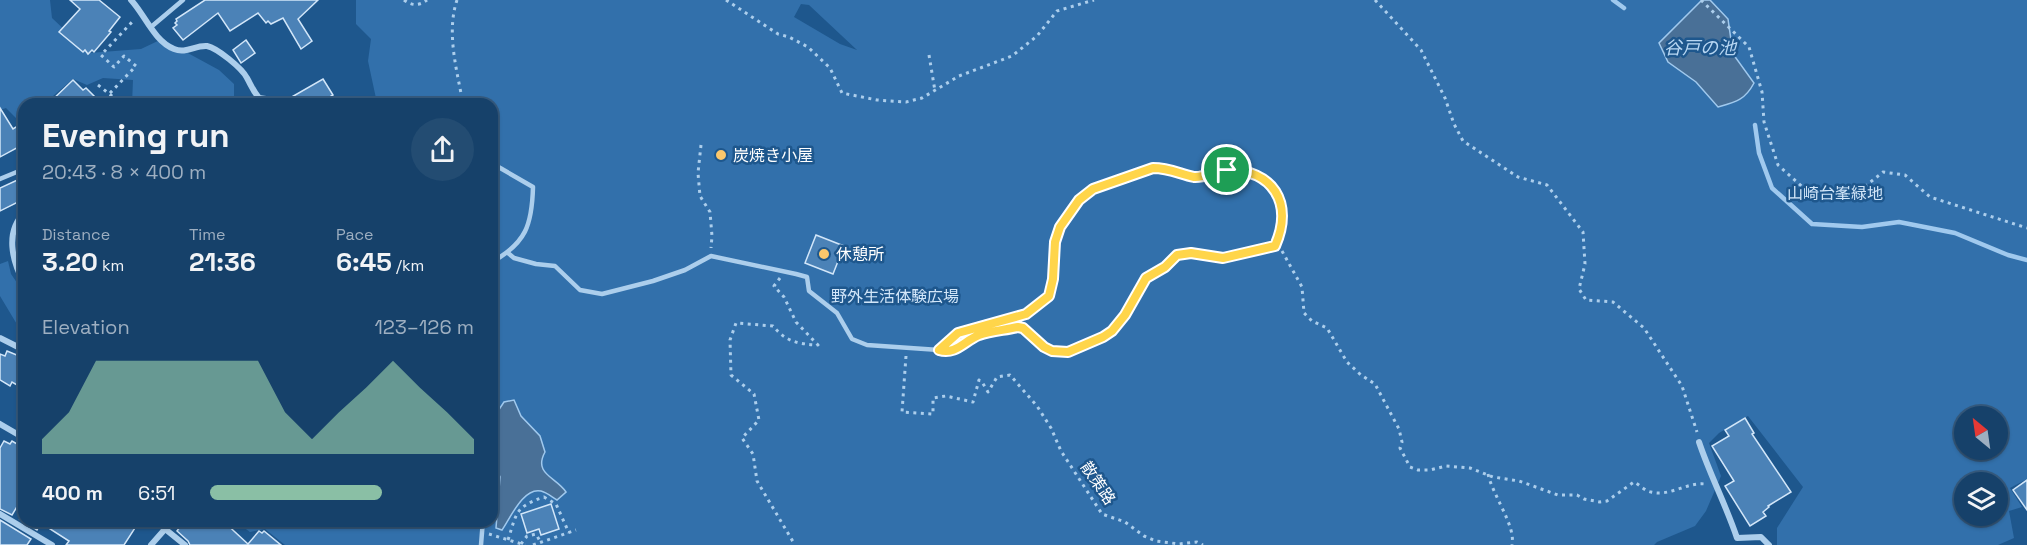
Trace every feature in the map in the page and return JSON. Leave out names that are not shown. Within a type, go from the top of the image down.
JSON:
[{"type":"street","points":[[131,0],[159,37],[174,49],[183,51],[209,46],[216,50],[241,70],[257,98]]},
{"type":"street","points":[[18,222],[11,240],[18,272]]},
{"type":"street","points":[[0,338],[18,347]]},
{"type":"street","points":[[0,424],[18,434]]},
{"type":"street","points":[[1700,442],[1709,472],[1720,492],[1737,538],[1761,537],[1769,545]]},
{"type":"street","points":[[0,514],[18,525]]},
{"type":"street","points":[[22,527],[52,545]]},
{"type":"street","points":[[162,527],[185,545]]},
{"type":"street","points":[[151,545],[165,529]]},
{"type":"lane","points":[[151,27],[183,0]]},
{"type":"lane","points":[[498,167],[533,187],[530,224],[520,241],[498,258]]},
{"type":"lane","points":[[507,253],[514,258],[536,264],[555,266],[580,290],[602,294],[654,281],[685,270],[711,256],[807,277],[809,291],[837,313],[852,339],[867,345],[939,350],[958,333],[1026,314],[1049,296],[1053,279],[1055,242],[1060,227],[1079,200],[1093,189],[1153,168],[1166,168],[1196,177],[1227,170],[1253,172],[1265,179],[1276,193],[1281,208],[1279,237],[1275,246]]},
{"type":"lane","points":[[0,179],[18,172]]},
{"type":"lane","points":[[481,545],[482,527]]},
{"type":"path","points":[[404,0],[412,5],[418,5],[427,0]]},
{"type":"path","points":[[457,0],[453,12],[453,54],[462,98]]},
{"type":"path","points":[[726,0],[769,29],[808,47],[826,63],[842,93],[877,100],[906,102],[935,91],[958,76],[1012,56],[1037,36],[1057,11],[1094,0]]},
{"type":"path","points":[[1375,0],[1421,50],[1446,98],[1454,124],[1463,141],[1518,177],[1547,185],[1583,232],[1586,264],[1579,289],[1586,300],[1613,302],[1644,327],[1682,386],[1700,442]]},
{"type":"path","points":[[1701,0],[1749,47],[1762,92],[1764,122],[1778,165],[1816,199],[1853,196],[1882,172],[1905,175],[1930,197],[2027,228]]},
{"type":"path","points":[[110,93],[136,66],[124,56],[114,67],[101,56],[140,12]]},
{"type":"path","points":[[930,55],[935,91]]},
{"type":"path","points":[[98,85],[114,98]]},
{"type":"path","points":[[701,145],[698,173],[700,196],[710,212],[711,256]]},
{"type":"path","points":[[1010,329],[1023,328],[1044,347],[1059,353],[1068,352],[1112,331],[1125,315],[1146,278],[1165,267],[1177,255],[1191,253],[1223,258],[1275,246],[1286,255],[1302,287],[1304,313],[1312,321],[1327,328],[1347,362],[1361,375],[1376,384],[1399,429],[1402,442],[1400,448],[1410,467],[1418,470],[1446,466],[1470,468],[1488,473],[1493,477],[1519,481],[1558,495],[1577,495],[1600,502],[1607,501],[1634,482],[1646,490],[1658,493],[1703,483],[1720,492]]},
{"type":"path","points":[[784,272],[774,286],[784,297],[796,322],[818,345],[794,342],[782,337],[773,326],[736,323],[730,340],[731,375],[754,394],[759,420],[742,438],[753,454],[757,481],[795,545]]},
{"type":"path","points":[[939,350],[947,352],[956,350],[973,338]]},
{"type":"path","name":"散策路","points":[[906,349],[902,412],[933,414],[933,398],[946,396],[973,402],[979,380],[988,393],[999,375],[1010,375],[1037,406],[1051,428],[1061,451],[1102,514],[1125,522],[1144,536],[1156,541],[1203,545]]},
{"type":"path","points":[[1488,473],[1491,488],[1512,528],[1514,537],[1512,545]]},
{"type":"path","points":[[508,540],[520,508],[544,497],[556,504],[569,533]]},
{"type":"path","points":[[532,545],[544,544],[576,530]]},
{"type":"path","points":[[482,531],[523,544],[527,536],[536,534],[544,544]]},
{"type":"green space","points":[[0,0],[50,0],[52,18],[89,53],[141,49],[162,39],[219,70],[234,84],[234,98],[132,98],[133,80],[103,78],[87,85],[73,79],[52,98],[18,98],[18,118],[6,108],[0,110]]},
{"type":"green space","points":[[356,0],[2027,0],[2027,479],[2010,488],[2022,507],[2009,511],[2014,538],[1998,545],[1777,545],[1777,528],[1803,487],[1748,416],[1719,433],[1709,443],[1721,476],[1706,511],[1695,526],[1654,545],[285,545],[265,529],[250,532],[243,527],[498,527],[498,98],[376,98],[368,61],[371,39],[356,24]],"holes":[[[801,4],[809,5],[857,50],[840,44],[794,17]]]},
{"type":"green space","points":[[8,261],[11,274],[18,284],[18,326],[0,296],[0,264]]},
{"type":"water","name":"谷戸の池","points":[[1702,0],[1710,0],[1728,19],[1733,54],[1754,83],[1739,100],[1718,107],[1696,82],[1668,62],[1659,43]]},
{"type":"water","points":[[514,400],[521,416],[540,436],[545,452],[542,459],[544,470],[566,492],[557,500],[541,491],[528,494],[502,530],[496,528],[498,527],[500,477],[498,472],[498,411],[504,402]]},
{"type":"building","points":[[70,0],[99,0],[120,17],[94,52],[92,50],[88,54],[85,50],[83,52],[59,32],[80,9]]},
{"type":"building","points":[[205,0],[318,0],[298,19],[312,41],[301,49],[283,18],[271,24],[268,21],[266,23],[258,13],[230,31],[218,13],[183,40],[173,28],[177,25],[176,19]]},
{"type":"building","points":[[246,40],[255,53],[241,63],[233,50]]},
{"type":"building","points":[[323,79],[333,95],[328,98],[290,98]]},
{"type":"building","points":[[73,80],[96,98],[54,98]]},
{"type":"building","points":[[0,108],[13,129],[18,126],[18,147],[0,157]]},
{"type":"building","points":[[18,180],[18,202],[0,211],[0,188]]},
{"type":"building","name":"休憩所","points":[[816,235],[844,246],[833,274],[805,263]]},
{"type":"building","points":[[7,351],[18,356],[18,386],[12,382],[10,386],[0,380],[0,354],[5,356]]},
{"type":"building","points":[[1745,418],[1754,433],[1752,434],[1791,492],[1768,506],[1763,512],[1766,516],[1750,526],[1725,486],[1734,481],[1712,446],[1729,436],[1725,430]]},
{"type":"building","points":[[4,441],[10,444],[12,441],[18,444],[18,505],[12,515],[0,509],[0,448]]},
{"type":"building","points":[[2027,480],[2027,510],[2013,490]]},
{"type":"building","points":[[551,504],[559,529],[541,535],[539,529],[527,533],[521,514]]},
{"type":"building","points":[[0,520],[31,539],[27,545],[0,545]]},
{"type":"building","points":[[47,527],[135,528],[124,545],[66,545],[69,541]]},
{"type":"building","points":[[180,527],[230,527],[248,544],[259,531],[262,533],[264,531],[281,545],[190,545],[177,531]]},
{"type":"waterway","points":[[1613,0],[1624,8]]},
{"type":"waterway","points":[[1755,125],[1759,153],[1772,188],[1812,224],[1862,227],[1899,222],[1955,233],[2008,255],[2027,260]]},
{"type":"place","name":"炭焼き小屋","points":[[721,155]]},
{"type":"place","name":"休憩所","points":[[824,254]]},
{"type":"route","points":[[1153,168],[1166,168],[1196,177],[1218,170],[1227,170],[1253,172],[1271,185],[1281,208],[1279,237],[1275,246],[1223,258],[1191,253],[1177,255],[1165,267],[1146,278],[1125,315],[1112,331],[1068,352],[1059,353],[1044,347],[1023,328],[1018,327],[981,334],[956,350],[947,352],[939,350],[958,333],[1026,314],[1049,296],[1053,279],[1055,242],[1060,227],[1079,200],[1093,189],[1153,168]]},
{"type":"park label","name":"山崎台峯緑地","points":[[1835,193]]},
{"type":"park label","name":"野外生活体験広場","points":[[895,296]]}]
